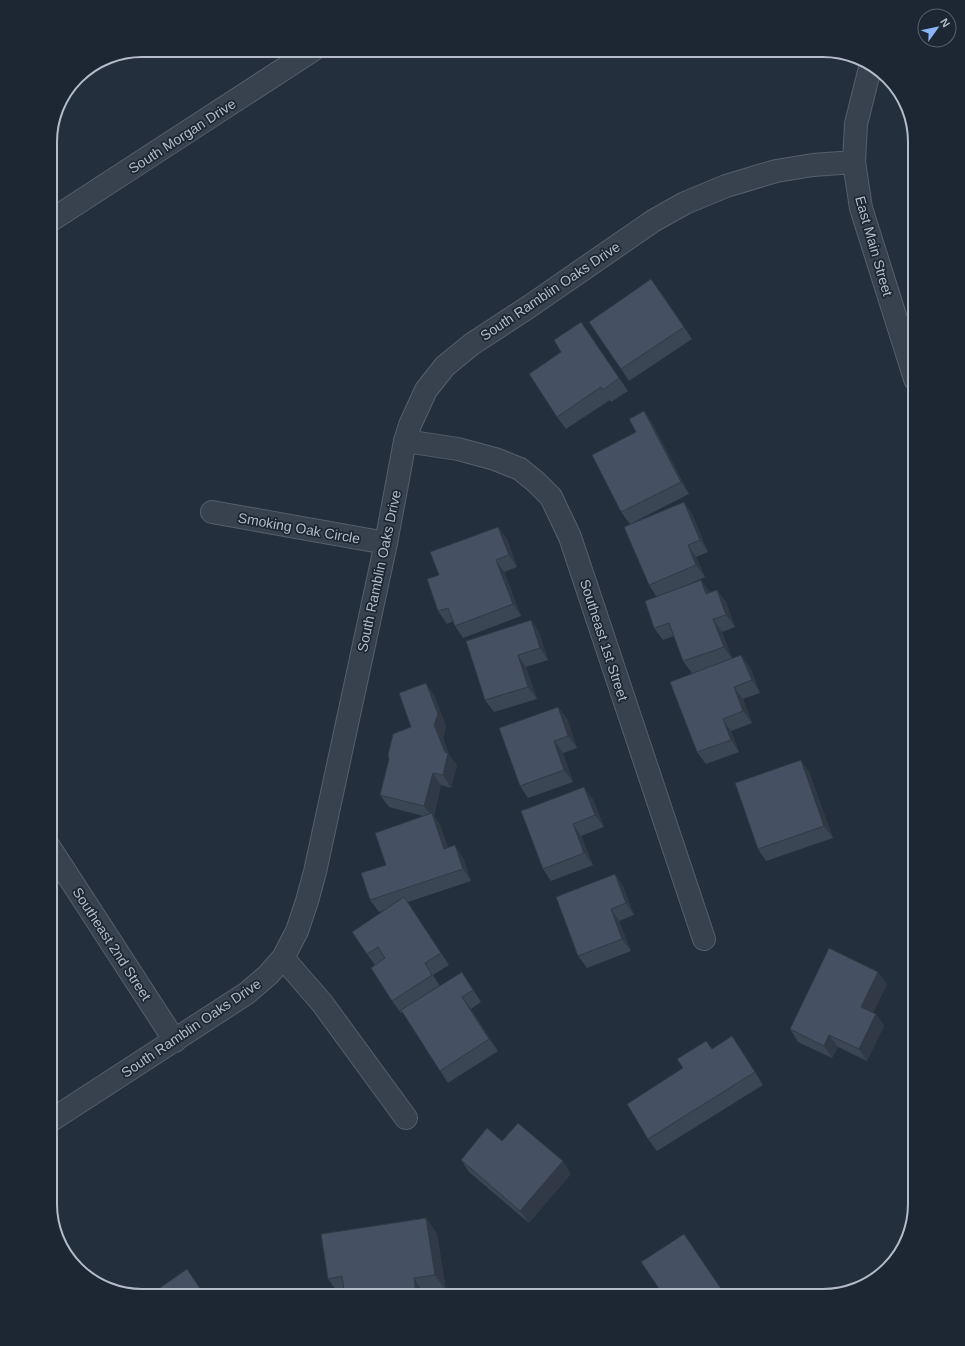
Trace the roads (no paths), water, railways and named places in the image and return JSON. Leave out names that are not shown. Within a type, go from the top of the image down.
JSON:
[{"type":"street","name":"South Morgan Drive","points":[[57,217],[303,57]]},
{"type":"street","name":"East Main Street","points":[[869,71],[856,124],[854,162],[861,208],[908,357]]},
{"type":"street","name":"South Ramblin Oaks Drive","points":[[57,1117],[247,994],[268,975],[283,958],[297,931],[315,872],[386,543],[405,441],[410,425],[426,390],[445,366],[472,344],[653,221],[685,203],[726,186],[776,171],[813,165],[854,162]]},
{"type":"street","name":"Southeast 1st Street","points":[[405,441],[458,449],[495,459],[520,469],[551,497],[570,536],[704,939]]},
{"type":"street","name":"Smoking Oak Circle","points":[[212,512],[386,543]]},
{"type":"street","name":"Southeast 2nd Street","points":[[57,859],[175,1041]]},
{"type":"street","points":[[283,958],[322,1003],[406,1118]]}]
